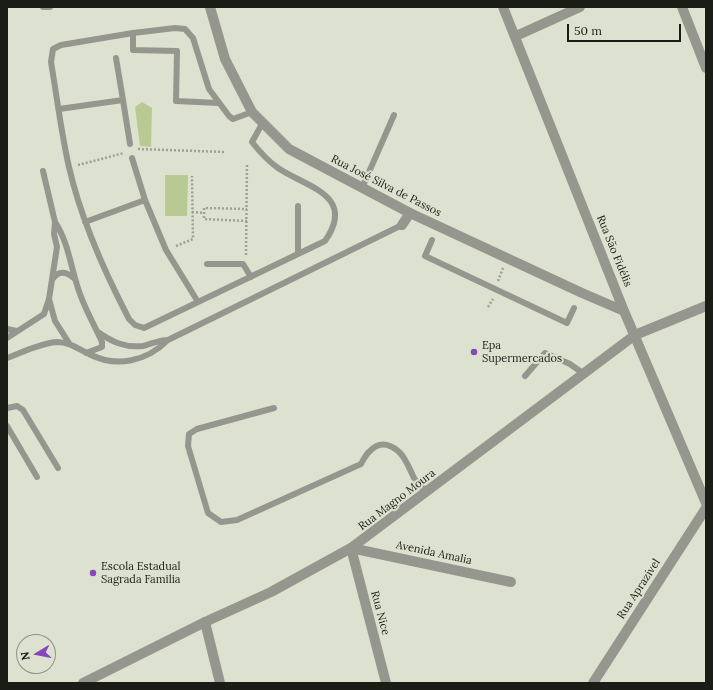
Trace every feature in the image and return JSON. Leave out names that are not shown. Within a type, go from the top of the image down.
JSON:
[{"type":"street","name":"Rua José Silva de Passos","points":[[210,7],[225,59],[252,112],[262,124],[289,149],[410,213],[624,311]]},
{"type":"street","name":"Rua São Fidélis","points":[[504,7],[624,311],[706,503]]},
{"type":"street","points":[[516,36],[580,7]]},
{"type":"street","points":[[682,7],[706,68]]},
{"type":"street","points":[[402,225],[410,213]]},
{"type":"street","name":"Rua Magno Moura","points":[[83,683],[205,622],[271,592],[351,548],[635,335],[706,306]]},
{"type":"street","name":"Rua Aprazível","points":[[597,680],[706,508]]},
{"type":"street","name":"Avenida Amalia","points":[[351,548],[511,582]]},
{"type":"street","name":"Rua Nice","points":[[351,548],[386,683]]},
{"type":"street","points":[[205,622],[220,683]]},
{"type":"lane","points":[[43,7],[50,7]]},
{"type":"lane","points":[[252,112],[233,119],[219,103],[210,89],[193,38],[184,29],[175,28],[133,33],[61,45],[53,49],[51,62],[69,167],[85,222],[105,272],[129,319],[135,325],[144,328],[326,241],[334,229],[336,215],[331,202],[321,190],[278,168],[257,149],[252,142],[262,124]]},
{"type":"lane","points":[[133,33],[133,50],[177,51],[176,101],[219,103]]},
{"type":"lane","points":[[116,58],[130,144]]},
{"type":"lane","points":[[59,109],[123,100]]},
{"type":"lane","points":[[362,188],[394,115]]},
{"type":"lane","points":[[132,158],[145,200],[166,250],[198,302]]},
{"type":"lane","points":[[7,338],[44,314],[49,299],[50,283],[57,247],[54,234],[55,222],[43,171]]},
{"type":"lane","points":[[85,222],[145,200]]},
{"type":"lane","points":[[298,206],[298,254]]},
{"type":"lane","points":[[55,222],[60,230],[73,265],[75,279],[102,342],[102,346],[86,353]]},
{"type":"lane","points":[[49,299],[55,321],[69,343],[98,359],[114,362],[134,361],[153,352],[168,340],[402,225]]},
{"type":"lane","points":[[432,240],[425,256],[432,260],[567,323],[574,308]]},
{"type":"lane","points":[[207,264],[243,264],[250,277]]},
{"type":"lane","points":[[50,283],[56,275],[61,272],[68,273],[75,279]]},
{"type":"lane","points":[[7,329],[17,331]]},
{"type":"lane","points":[[98,331],[119,345],[142,346],[160,340],[168,340]]},
{"type":"lane","points":[[7,358],[50,344],[69,343]]},
{"type":"lane","points":[[525,376],[545,353],[570,364],[584,374]]},
{"type":"lane","points":[[7,408],[18,406],[22,410],[58,468]]},
{"type":"lane","points":[[274,408],[197,429],[189,434],[188,446],[208,513],[221,522],[237,520],[361,464],[367,453],[374,446],[387,445],[399,451],[416,480],[427,492]]},
{"type":"lane","points":[[7,426],[37,477]]},
{"type":"path","points":[[135,150],[141,148],[157,150],[226,152]]},
{"type":"path","points":[[69,167],[128,152]]},
{"type":"path","points":[[246,260],[247,163]]},
{"type":"path","points":[[166,250],[192,239],[192,176]]},
{"type":"path","points":[[247,209],[204,208],[204,219],[247,221]]},
{"type":"path","points":[[192,212],[204,213]]},
{"type":"green space","points":[[142,102],[152,108],[151,147],[140,146],[135,107]]},
{"type":"green space","points":[[165,175],[188,175],[187,216],[165,216]]},
{"type":"place","name":"Epa Supermercados","points":[[474,352]]},
{"type":"place","name":"Escola Estadual Sagrada Familia","points":[[93,573]]}]
